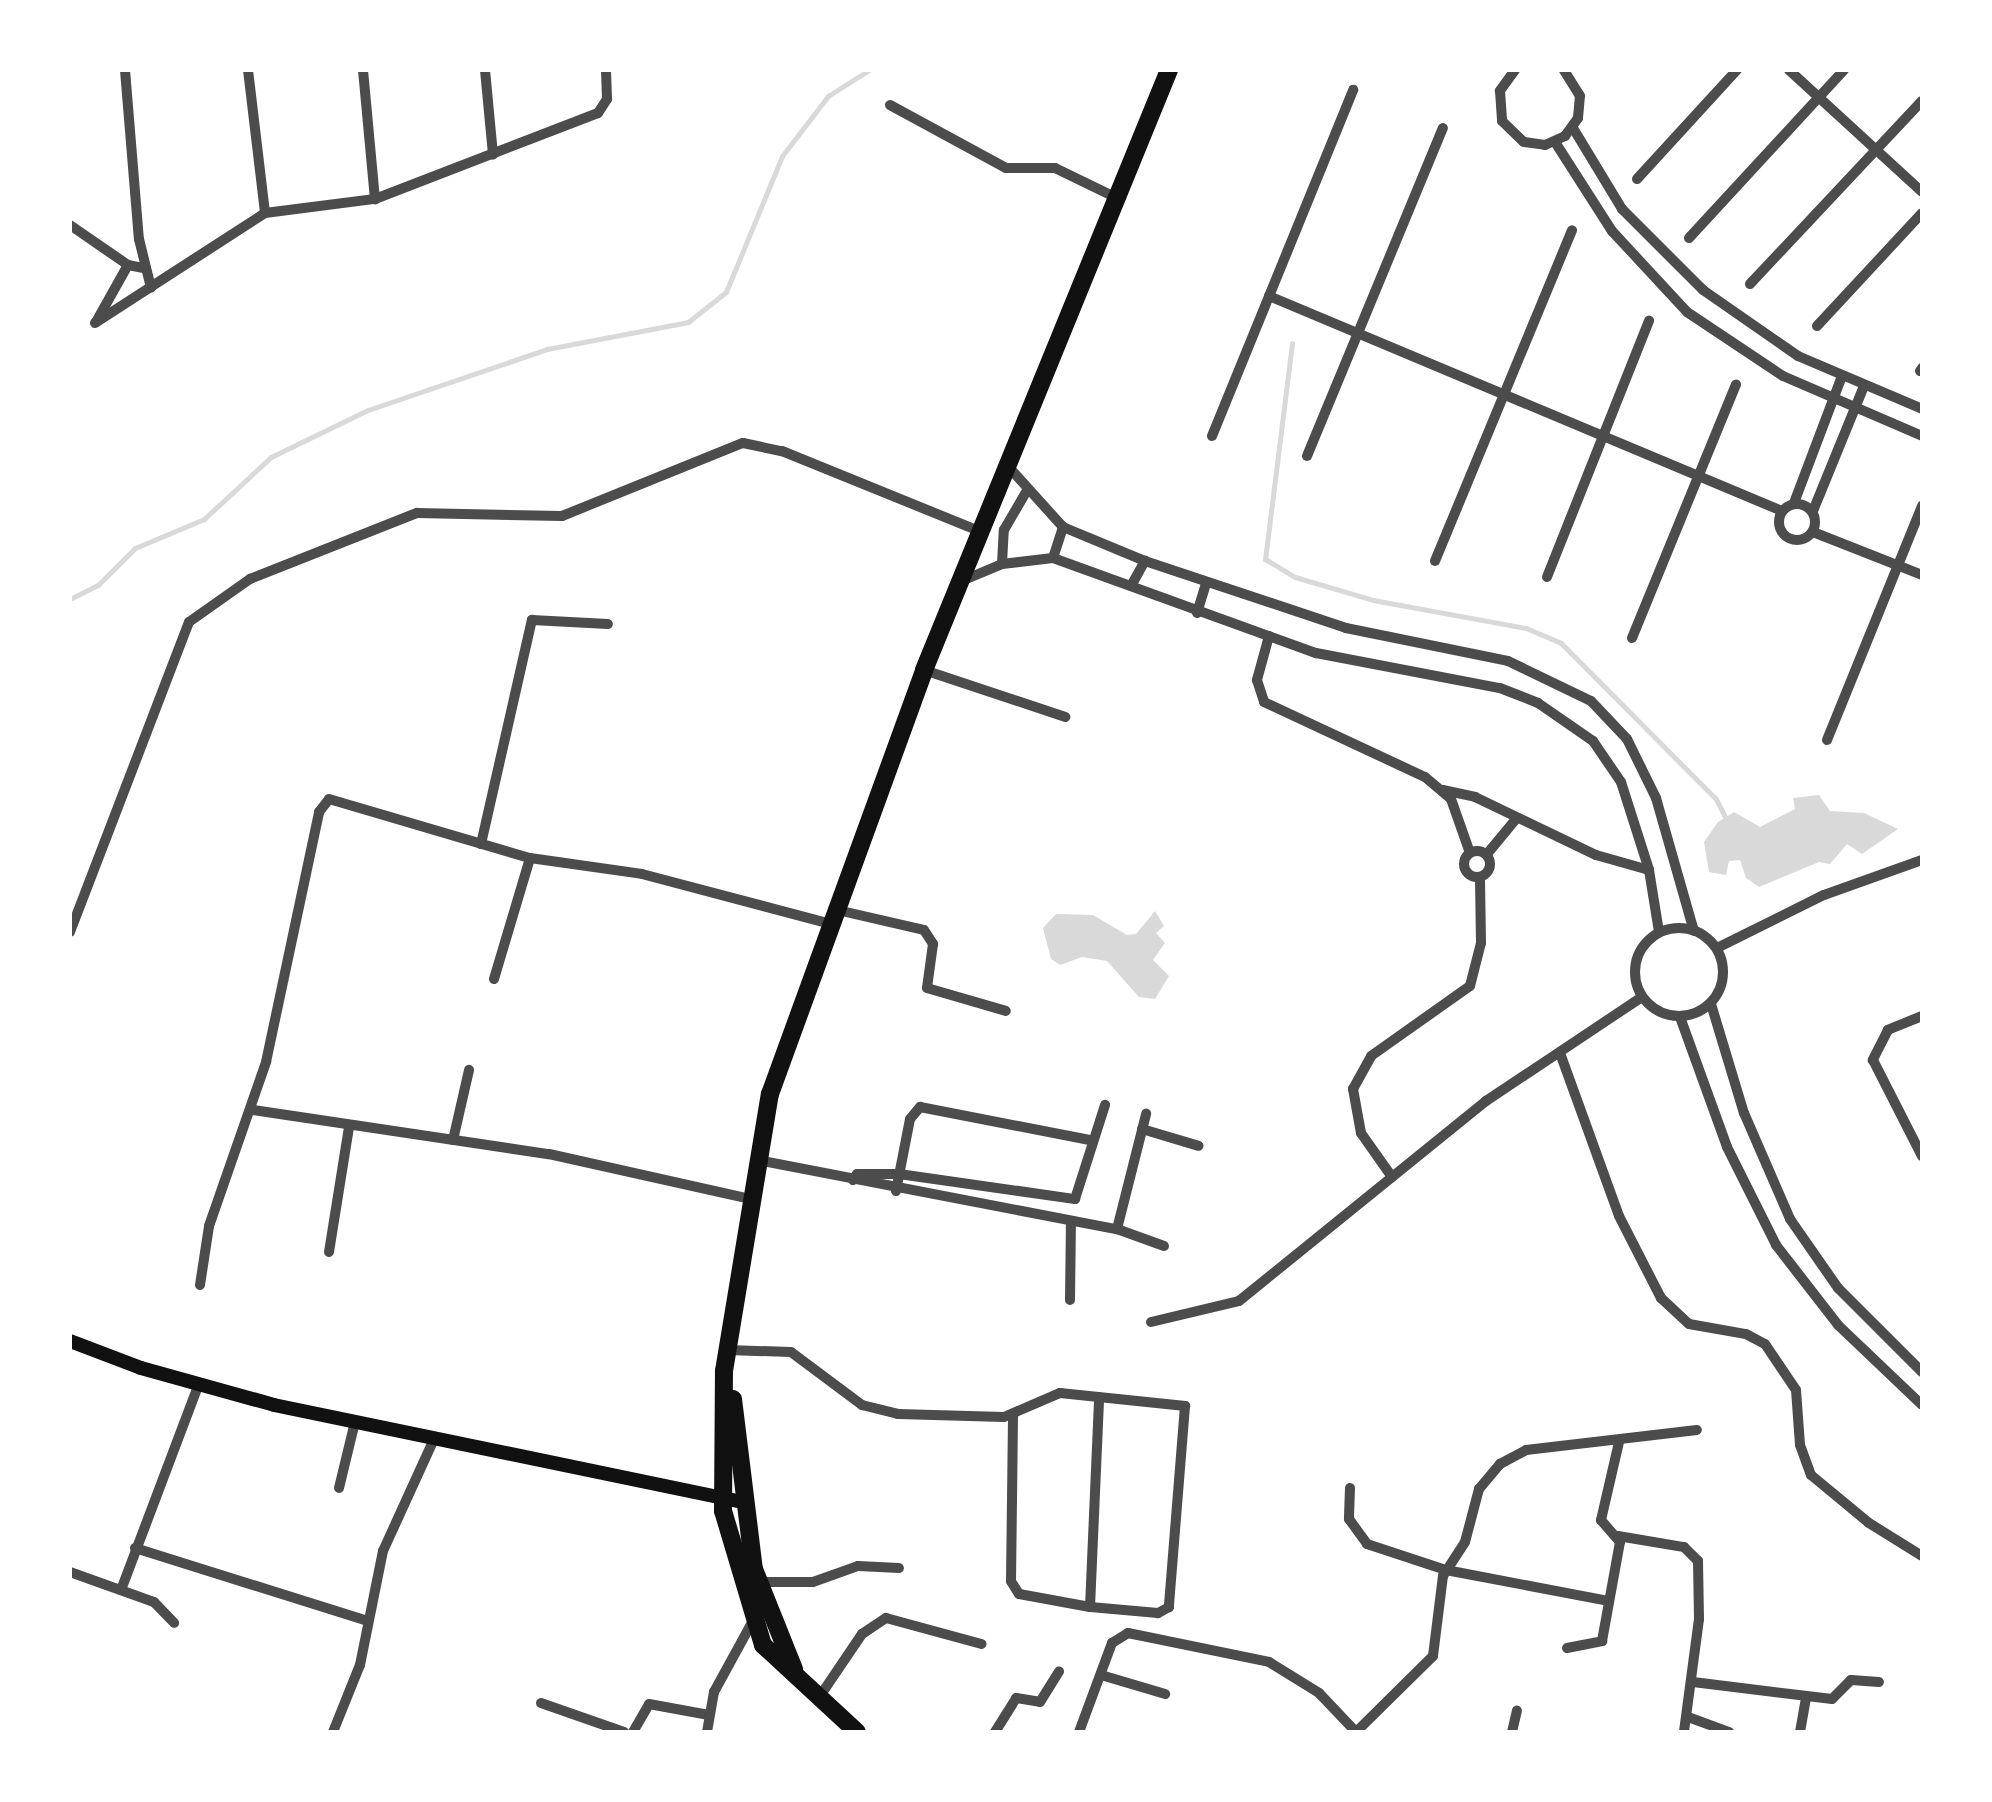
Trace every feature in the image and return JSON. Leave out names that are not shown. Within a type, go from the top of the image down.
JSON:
[{"type":"highway","points":[[759,1614],[731,1501],[727,1355],[777,1066],[924,670],[1168,70]]},
{"type":"highway","points":[[731,1501],[757,1582],[763,1645],[794,1668],[857,1732]]},
{"type":"main road","points":[[70,1340],[198,1386],[731,1501]]},
{"type":"street","points":[[125,70],[144,268],[151,288]]},
{"type":"street","points":[[248,70],[265,213]]},
{"type":"street","points":[[363,70],[375,199]]},
{"type":"street","points":[[485,70],[493,154]]},
{"type":"street","points":[[128,265],[95,323],[265,213],[375,199],[602,110],[606,70]]},
{"type":"street","points":[[1514,70],[1500,91],[1502,122],[1524,142],[1555,142],[1573,128],[1580,96],[1564,70]]},
{"type":"street","points":[[1637,180],[1737,70]]},
{"type":"street","points":[[1789,70],[1922,192]]},
{"type":"street","points":[[1689,238],[1844,70]]},
{"type":"street","points":[[1212,436],[1353,90]]},
{"type":"street","points":[[1750,284],[1922,101]]},
{"type":"street","points":[[890,105],[1006,168],[1055,168],[1115,197]]},
{"type":"street","points":[[1307,456],[1442,128]]},
{"type":"street","points":[[1573,128],[1622,208],[1688,277],[1746,324],[1842,376],[1922,410]]},
{"type":"street","points":[[1555,142],[1612,232],[1688,312],[1783,376],[1922,436]]},
{"type":"street","points":[[1818,326],[1922,212]]},
{"type":"street","points":[[70,225],[128,265],[144,268]]},
{"type":"street","points":[[1435,561],[1572,230]]},
{"type":"street","points":[[1268,296],[1782,511]]},
{"type":"street","points":[[1547,577],[1649,322]]},
{"type":"street","points":[[1813,532],[1801,540],[1787,537],[1779,525],[1782,511],[1794,503],[1842,376]]},
{"type":"street","points":[[1632,638],[1736,385]]},
{"type":"street","points":[[1813,532],[1813,511],[1864,386]]},
{"type":"street","points":[[70,932],[189,622],[250,579],[417,513],[562,516],[743,443],[782,451],[981,532]]},
{"type":"street","points":[[1006,464],[1026,492],[1063,527],[1145,561],[1346,628],[1508,660],[1591,701],[1627,738],[1656,798],[1694,931],[1717,948],[1724,976],[1712,1004],[1744,1114],[1790,1219],[1838,1288],[1922,1372]]},
{"type":"street","points":[[1002,564],[1004,530],[1026,492]]},
{"type":"street","points":[[1794,503],[1813,511]]},
{"type":"street","points":[[1827,740],[1922,506]]},
{"type":"street","points":[[1053,558],[1063,527]]},
{"type":"street","points":[[1813,532],[1922,574]]},
{"type":"street","points":[[961,581],[1002,564],[1053,558],[1197,614],[1340,658],[1500,688],[1554,712],[1609,762],[1629,800],[1650,870],[1659,932]]},
{"type":"street","points":[[1132,586],[1145,561]]},
{"type":"street","points":[[1197,614],[1206,584]]},
{"type":"street","points":[[481,844],[532,620],[608,624]]},
{"type":"street","points":[[1270,636],[1256,680],[1264,702],[1443,790],[1475,796],[1516,819],[1650,870]]},
{"type":"street","points":[[924,670],[1065,716]]},
{"type":"street","points":[[1443,790],[1460,818],[1470,853],[1465,869],[1480,878]]},
{"type":"street","points":[[200,1285],[209,1226],[253,1110],[322,803],[348,801],[530,858],[642,874],[830,916],[924,930],[933,938],[928,988],[1006,1011]]},
{"type":"street","points":[[1480,878],[1489,871],[1487,854],[1516,819]]},
{"type":"street","points":[[1470,853],[1487,854]]},
{"type":"street","points":[[494,979],[530,858]]},
{"type":"street","points":[[1717,948],[1824,895],[1922,860]]},
{"type":"street","points":[[1392,1177],[1361,1132],[1353,1088],[1371,1056],[1470,986],[1482,943],[1480,878]]},
{"type":"street","points":[[1694,931],[1659,932],[1638,954],[1636,983],[1642,997],[1666,1015],[1680,1017],[1712,1004]]},
{"type":"street","points":[[1151,1322],[1239,1301],[1486,1101],[1642,997]]},
{"type":"street","points":[[1922,1016],[1888,1030],[1873,1060],[1922,1156]]},
{"type":"street","points":[[1680,1017],[1726,1147],[1776,1246],[1838,1326],[1922,1405]]},
{"type":"street","points":[[1560,1053],[1619,1216],[1661,1298],[1689,1324],[1746,1334],[1764,1344],[1796,1390],[1800,1445],[1811,1475],[1869,1524],[1922,1556]]},
{"type":"street","points":[[453,1140],[469,1070]]},
{"type":"street","points":[[853,1180],[857,1174],[899,1174],[1075,1199],[1090,1140],[1105,1105]]},
{"type":"street","points":[[896,1191],[910,1120],[920,1107],[1090,1140]]},
{"type":"street","points":[[253,1110],[549,1154],[751,1199]]},
{"type":"street","points":[[1117,1229],[1146,1114]]},
{"type":"street","points":[[329,1252],[349,1127]]},
{"type":"street","points":[[1142,1129],[1199,1146]]},
{"type":"street","points":[[758,1160],[896,1191],[1117,1229],[1164,1246]]},
{"type":"street","points":[[1070,1300],[1071,1221]]},
{"type":"street","points":[[727,1355],[791,1352],[862,1405],[898,1414],[1014,1414],[1036,1398],[1060,1393],[1177,1402],[1186,1415],[1169,1607],[1158,1613],[1032,1599],[1011,1581],[1014,1414]]},
{"type":"street","points":[[121,1590],[152,1498],[171,1470],[198,1386]]},
{"type":"street","points":[[1090,1607],[1098,1397]]},
{"type":"street","points":[[338,1488],[356,1422]]},
{"type":"street","points":[[1079,1732],[1120,1634],[1244,1654],[1318,1692],[1356,1732],[1433,1656],[1446,1570],[1465,1542],[1479,1489],[1500,1464],[1526,1450],[1697,1430]]},
{"type":"street","points":[[333,1732],[354,1685],[383,1551],[434,1439]]},
{"type":"street","points":[[1619,1442],[1601,1520],[1604,1530],[1684,1547],[1698,1562],[1693,1682],[1684,1732]]},
{"type":"street","points":[[1350,1488],[1350,1519],[1359,1539],[1446,1570],[1608,1602]]},
{"type":"street","points":[[1568,1648],[1600,1645],[1618,1536]]},
{"type":"street","points":[[135,1548],[368,1622]]},
{"type":"street","points":[[757,1582],[812,1582],[858,1566],[899,1568]]},
{"type":"street","points":[[70,1572],[164,1607],[174,1624]]},
{"type":"street","points":[[706,1732],[721,1676],[759,1614]]},
{"type":"street","points":[[820,1696],[862,1634],[886,1618],[982,1644]]},
{"type":"street","points":[[995,1732],[1016,1698],[1040,1702],[1059,1672]]},
{"type":"street","points":[[1101,1675],[1165,1694]]},
{"type":"street","points":[[1693,1682],[1838,1698],[1851,1680],[1879,1682]]},
{"type":"street","points":[[1800,1732],[1806,1697]]},
{"type":"street","points":[[541,1704],[624,1732]]},
{"type":"street","points":[[633,1732],[649,1704],[709,1715]]},
{"type":"street","points":[[1512,1732],[1517,1711]]},
{"type":"street","points":[[1688,1717],[1729,1732]]},
{"type":"shaded area","points":[[1819,795],[1830,811],[1864,813],[1898,829],[1862,854],[1847,844],[1830,864],[1819,862],[1759,887],[1746,878],[1740,860],[1729,861],[1726,875],[1709,872],[1704,842],[1718,822],[1734,812],[1760,827],[1795,809],[1793,798]]},
{"type":"shaded area","points":[[1155,911],[1164,926],[1156,933],[1165,943],[1153,960],[1169,976],[1155,999],[1139,997],[1107,961],[1082,957],[1060,965],[1051,959],[1043,928],[1056,914],[1093,915],[1127,935],[1136,934]]},
{"type":"waterway","points":[[70,599],[98,585],[135,548],[204,519],[271,457],[368,410],[547,349],[688,322],[726,292],[782,156],[828,96],[869,70]]},
{"type":"waterway","points":[[1292,343],[1265,559],[1295,577],[1373,600],[1526,628],[1561,643],[1716,799],[1725,817]]}]
